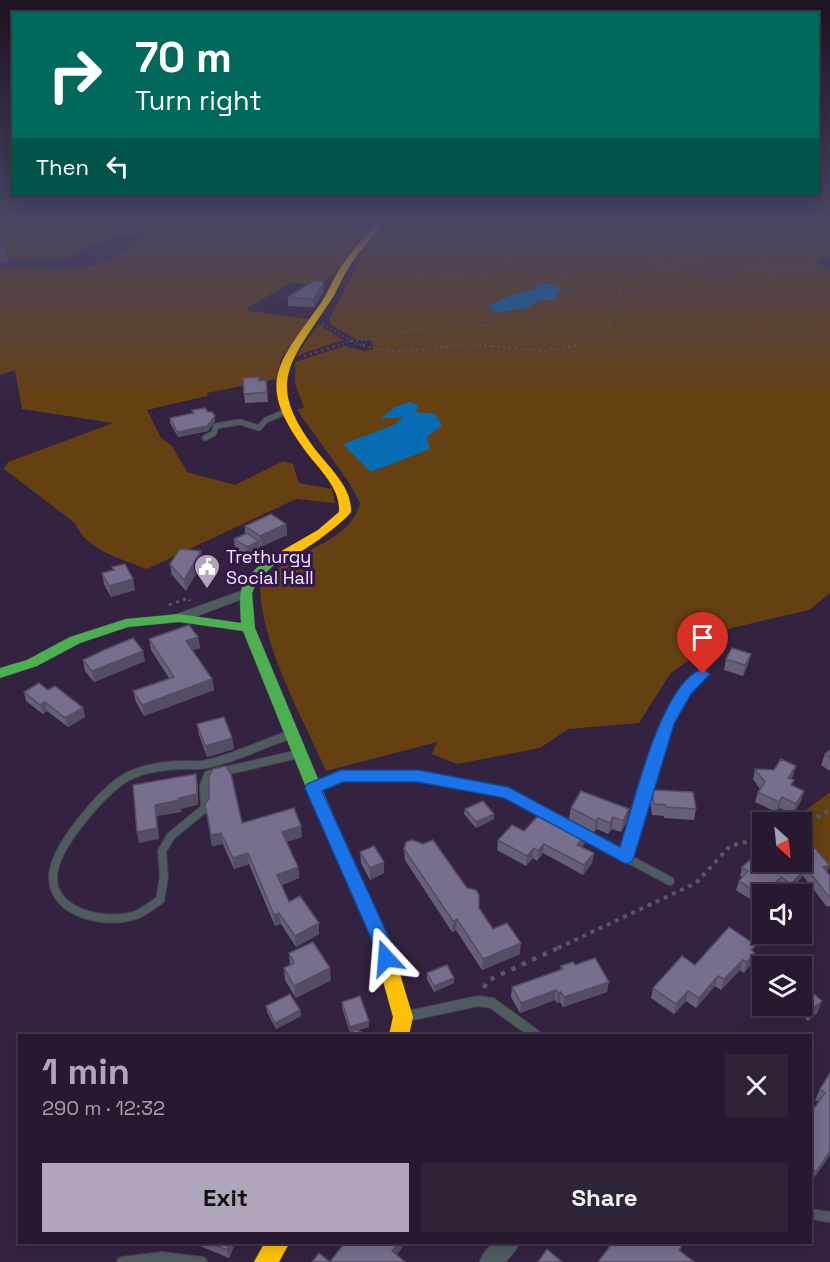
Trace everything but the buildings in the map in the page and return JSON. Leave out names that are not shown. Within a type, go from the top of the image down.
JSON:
[{"type":"street","points":[[337,282],[286,362],[281,381],[281,404],[302,441],[342,490],[347,501],[346,511],[333,525],[266,565],[251,579],[246,594],[248,628],[298,754],[380,938],[403,1017],[399,1034]]},
{"type":"street","points":[[179,618],[246,594]]},
{"type":"street","points":[[0,673],[32,663],[75,640],[126,623],[179,618],[248,628]]},
{"type":"street","points":[[266,1262],[277,1244]]},
{"type":"street","points":[[491,1262],[506,1244]]},
{"type":"lane","points":[[205,438],[214,433],[216,426],[221,424],[242,422],[257,429],[262,427],[266,420],[285,412]]},
{"type":"lane","points":[[626,857],[666,724],[684,691],[703,674]]},
{"type":"lane","points":[[291,735],[263,743],[238,755],[204,764],[180,765],[146,771],[120,780],[93,806],[54,868],[55,889],[64,905],[80,914],[105,920],[134,916],[160,900],[164,877],[162,851],[171,836],[205,808],[204,786],[208,775],[298,754]]},
{"type":"lane","points":[[313,788],[341,776],[418,776],[508,793],[670,881]]},
{"type":"lane","points":[[403,1017],[478,1001],[492,1003],[535,1034]]},
{"type":"lane","points":[[812,1214],[830,1217]]},
{"type":"lane","points":[[122,1262],[154,1256],[189,1258],[202,1262]]},
{"type":"path","points":[[502,282],[521,282]]},
{"type":"path","points":[[593,282],[617,287],[620,293]]},
{"type":"path","points":[[314,319],[351,341],[373,349],[403,352],[465,344],[546,351],[578,345],[610,325],[611,303],[620,293],[660,282]]},
{"type":"path","points":[[687,282],[753,286],[764,282]]},
{"type":"path","points":[[286,362],[351,341],[371,340],[414,329],[486,325],[508,315]]},
{"type":"path","points":[[812,820],[830,810]]},
{"type":"path","points":[[478,1001],[487,981],[696,883],[730,846],[752,840]]},
{"type":"shaded area","points":[[0,282],[324,282],[318,287],[292,282],[247,310],[309,319],[281,359],[276,379],[207,393],[207,396],[147,410],[161,438],[172,446],[187,472],[235,485],[283,461],[293,464],[299,483],[332,489],[335,503],[296,499],[147,569],[96,547],[80,532],[75,523],[4,469],[8,462],[113,423],[22,409],[15,370],[0,375]]},
{"type":"shaded area","points":[[348,282],[830,282],[830,593],[809,610],[731,628],[670,674],[639,723],[568,729],[540,748],[457,764],[432,754],[437,742],[326,771],[276,658],[268,635],[260,589],[271,575],[286,563],[324,543],[347,526],[355,516],[360,503],[348,481],[297,410],[304,407],[295,384],[295,362],[344,346],[364,351],[373,349],[371,340],[357,340],[330,324],[329,319]]},
{"type":"shaded area","points":[[319,324],[343,340],[296,356]]},
{"type":"shaded area","points":[[830,792],[830,869],[812,854],[812,812],[803,812]]},
{"type":"water","points":[[541,283],[563,290],[556,295],[557,297],[541,300],[524,309],[494,312],[487,306],[514,294],[536,289],[536,285]]},
{"type":"water","points":[[409,402],[418,405],[416,412],[435,414],[442,425],[427,437],[430,449],[371,472],[343,444],[394,425],[403,417],[380,419],[395,407]]},
{"type":"traffic: fast","points":[[270,563],[251,579],[246,593],[248,628],[326,817]]},
{"type":"traffic: fast","points":[[0,673],[32,663],[75,640],[126,623],[179,618],[248,628]]},
{"type":"traffic: slow","points":[[270,563],[322,532],[345,512],[346,502],[339,489],[289,418],[282,399],[281,381],[288,359],[299,339],[328,298],[336,282]]},
{"type":"traffic: slow","points":[[326,817],[380,938],[403,1017],[399,1034]]},
{"type":"traffic: slow","points":[[266,1262],[277,1244]]},
{"type":"place","name":"Trethurgy Social Hall","points":[[207,590]]},
{"type":"route","points":[[386,958],[380,938],[313,788],[341,776],[418,776],[508,793],[626,857],[666,724],[684,691],[703,674]]}]
